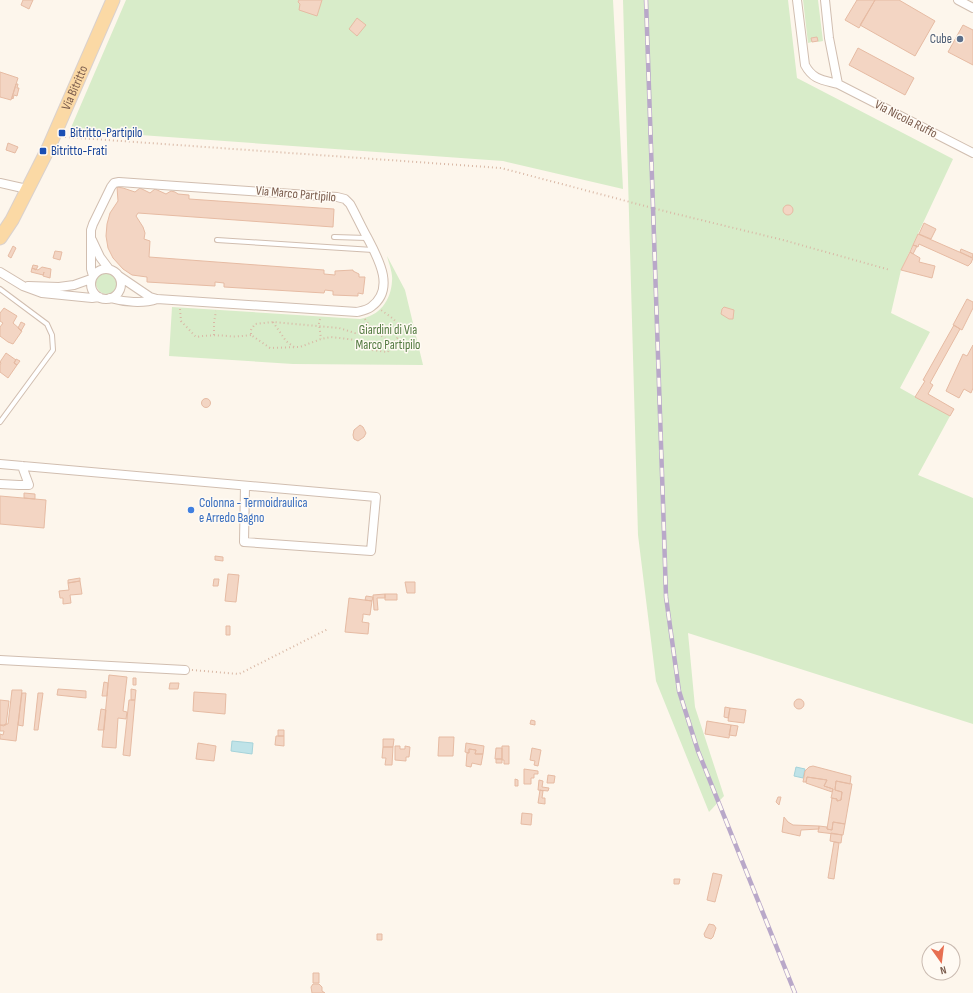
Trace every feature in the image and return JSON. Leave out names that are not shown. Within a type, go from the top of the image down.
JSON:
[{"type":"main road","name":"Via Bitritto","points":[[0,238],[12,220],[54,136],[113,0]]},
{"type":"street","name":"Via Nicola Ruffo","points":[[797,0],[805,65],[809,73],[818,79],[838,84],[973,153]]},
{"type":"street","points":[[825,0],[829,38],[838,84]]},
{"type":"street","points":[[958,0],[973,8]]},
{"type":"street","points":[[0,182],[27,189]]},
{"type":"street","name":"Via Marco Partipilo","points":[[92,278],[91,238],[93,224],[111,187],[114,183],[119,182],[337,197],[345,199],[350,204],[374,250],[382,268],[384,283],[382,294],[377,302],[370,308],[357,312],[156,299],[150,297],[119,276]]},
{"type":"street","points":[[0,272],[23,286],[42,294],[85,298],[110,298],[115,296],[120,289],[121,285],[119,276],[113,270],[109,269],[100,257],[91,238]]},
{"type":"street","points":[[23,286],[59,287],[74,285],[92,278],[100,270],[109,269]]},
{"type":"street","points":[[92,278],[91,284],[93,292],[99,298]]},
{"type":"street","name":"Via Marco Partipilo","points":[[110,298],[149,302],[156,299]]},
{"type":"street","points":[[0,464],[376,497],[371,551],[244,542],[245,486]]},
{"type":"street","points":[[0,484],[29,485],[22,466]]},
{"type":"street","points":[[0,660],[185,670]]},
{"type":"lane","points":[[334,237],[367,238]]},
{"type":"lane","points":[[217,240],[374,250]]},
{"type":"lane","points":[[0,289],[46,324],[52,335],[53,350],[0,422]]},
{"type":"path","points":[[54,136],[500,168],[671,213],[783,240],[890,270]]},
{"type":"path","points":[[180,309],[180,321],[196,337],[214,335],[251,335],[270,348],[300,347],[321,338],[331,337],[356,340],[372,350],[388,352],[392,344],[399,337],[399,329],[396,322],[381,310]]},
{"type":"path","points":[[214,335],[216,312]]},
{"type":"path","points":[[320,319],[319,323],[321,338]]},
{"type":"path","points":[[365,319],[370,327],[392,344]]},
{"type":"path","points":[[251,335],[251,330],[255,324],[273,322],[320,328],[339,328],[355,333],[365,331],[370,327]]},
{"type":"path","points":[[273,322],[286,341],[294,347]]},
{"type":"path","points":[[355,333],[356,340]]},
{"type":"path","points":[[185,670],[240,674],[328,629]]},
{"type":"green space","points":[[126,0],[613,0],[623,189],[503,161],[70,130]]},
{"type":"green space","points":[[623,0],[788,0],[797,78],[953,159],[901,270],[891,313],[930,332],[900,388],[950,416],[918,475],[973,498],[973,724],[688,633],[695,707],[724,796],[709,812],[656,681],[638,535]]},
{"type":"green space","points":[[803,0],[818,0],[823,41],[818,42],[817,37],[811,38],[812,42],[808,43]]},
{"type":"green space","name":"Giardini di Via Marco Partipilo","points":[[387,256],[405,290],[423,365],[293,364],[169,356],[172,307],[360,319],[373,315],[383,306],[391,288],[392,275]]},
{"type":"green space","points":[[107,272],[115,275],[118,283],[115,291],[107,294],[99,291],[96,283],[99,275]]},
{"type":"water","points":[[232,741],[253,743],[252,754],[231,751]]},
{"type":"water","points":[[796,767],[805,769],[803,778],[794,776]]},
{"type":"building","points":[[23,0],[33,0],[29,9],[21,5]]},
{"type":"building","points":[[299,0],[322,0],[317,16],[299,10]]},
{"type":"building","points":[[857,0],[875,0],[859,28],[845,20]]},
{"type":"building","points":[[875,0],[899,0],[935,21],[915,56],[860,25]]},
{"type":"building","points":[[357,18],[366,25],[357,36],[349,29]]},
{"type":"building","points":[[963,25],[973,30],[973,65],[948,52]]},
{"type":"building","points":[[817,37],[818,41],[812,42],[811,38]]},
{"type":"building","points":[[858,48],[914,78],[905,95],[849,65]]},
{"type":"building","points":[[0,72],[18,78],[11,100],[0,97]]},
{"type":"building","points":[[16,84],[18,84],[17,88],[19,88],[17,96],[14,95],[13,99],[12,98]]},
{"type":"building","points":[[8,143],[18,147],[15,153],[6,150]]},
{"type":"building","points":[[117,187],[135,192],[140,188],[150,193],[155,189],[166,194],[171,191],[178,194],[189,195],[189,199],[334,209],[333,227],[138,213],[136,216],[143,227],[145,233],[144,239],[150,241],[149,257],[324,270],[324,274],[335,275],[335,271],[353,270],[359,274],[359,277],[365,277],[363,294],[358,293],[358,296],[333,295],[333,291],[325,290],[324,293],[224,287],[224,283],[215,282],[215,286],[147,282],[147,277],[132,275],[123,269],[113,258],[108,248],[106,236],[107,224],[110,213],[118,201]]},
{"type":"building","points":[[786,205],[790,205],[792,206],[792,214],[786,215],[783,212],[783,208]]},
{"type":"building","points":[[924,223],[936,229],[931,239],[919,234]]},
{"type":"building","points":[[918,234],[973,258],[971,263],[968,266],[919,244],[918,247],[913,245]]},
{"type":"building","points":[[913,245],[917,246],[913,254],[910,252]]},
{"type":"building","points":[[13,246],[16,248],[11,258],[8,256]]},
{"type":"building","points":[[961,249],[973,254],[972,258],[960,252]]},
{"type":"building","points":[[55,251],[62,252],[60,260],[53,258]]},
{"type":"building","points":[[910,252],[920,258],[919,262],[935,266],[932,278],[901,270]]},
{"type":"building","points":[[33,265],[38,266],[36,270],[32,268]]},
{"type":"building","points":[[42,267],[51,269],[50,278],[43,276],[44,272],[43,275],[31,272],[32,268],[38,270]]},
{"type":"building","points":[[967,299],[973,302],[973,308],[962,330],[953,325]]},
{"type":"building","points":[[724,307],[734,310],[733,319],[729,319],[721,314]]},
{"type":"building","points":[[4,308],[17,316],[13,323],[22,331],[13,344],[0,336],[0,327],[3,323],[0,321],[0,313]]},
{"type":"building","points":[[21,322],[25,324],[21,331],[18,328]]},
{"type":"building","points":[[954,325],[960,329],[930,383],[933,385],[928,394],[954,409],[950,416],[915,397]]},
{"type":"building","points":[[973,345],[973,388],[971,393],[964,389],[959,398],[946,391],[963,354],[967,356]]},
{"type":"building","points":[[6,353],[16,360],[14,363],[17,365],[8,378],[0,372],[0,362]]},
{"type":"building","points":[[16,359],[20,361],[17,365],[14,363]]},
{"type":"building","points":[[206,398],[211,403],[206,408],[201,403]]},
{"type":"building","points":[[360,425],[366,433],[364,437],[358,441],[354,439],[353,435],[354,430]]},
{"type":"building","points":[[24,493],[35,494],[35,499],[24,498]]},
{"type":"building","points":[[0,496],[46,500],[44,528],[0,524]]},
{"type":"building","points":[[215,556],[223,557],[223,561],[215,560]]},
{"type":"building","points":[[228,574],[239,575],[236,602],[225,601]]},
{"type":"building","points":[[80,578],[80,581],[68,583],[68,580]]},
{"type":"building","points":[[214,579],[219,579],[218,586],[213,586]]},
{"type":"building","points":[[80,581],[82,594],[70,595],[71,603],[63,604],[63,598],[60,598],[59,591],[69,590],[68,583]]},
{"type":"building","points":[[405,582],[415,582],[415,593],[407,593]]},
{"type":"building","points":[[385,594],[397,594],[397,600],[385,600]]},
{"type":"building","points":[[385,594],[385,598],[377,598],[378,610],[374,610],[373,595]]},
{"type":"building","points":[[366,596],[373,597],[372,601],[365,600]]},
{"type":"building","points":[[349,598],[372,601],[370,615],[363,614],[362,622],[369,623],[368,634],[345,632]]},
{"type":"building","points":[[226,626],[230,626],[230,635],[226,635]]},
{"type":"building","points":[[109,675],[127,677],[123,711],[127,712],[126,719],[118,718],[116,748],[102,747]]},
{"type":"building","points":[[133,678],[136,678],[136,685],[133,685]]},
{"type":"building","points":[[104,682],[108,683],[107,696],[102,696]]},
{"type":"building","points":[[170,683],[179,683],[178,689],[169,689]]},
{"type":"building","points":[[58,689],[86,691],[86,698],[57,695]]},
{"type":"building","points":[[131,689],[136,690],[135,700],[131,700]]},
{"type":"building","points":[[12,690],[22,690],[16,741],[0,739],[0,734],[3,735],[4,731],[0,731],[0,725],[4,726],[5,724],[8,724]]},
{"type":"building","points":[[194,692],[226,694],[225,714],[193,711]]},
{"type":"building","points":[[22,693],[26,693],[23,726],[18,725]]},
{"type":"building","points":[[38,693],[43,693],[38,730],[34,730]]},
{"type":"building","points":[[797,699],[801,699],[804,704],[801,709],[797,709],[794,706],[794,702]]},
{"type":"building","points":[[0,700],[9,701],[6,725],[0,725]]},
{"type":"building","points":[[129,700],[135,700],[130,756],[123,755]]},
{"type":"building","points":[[725,707],[730,708],[728,718],[724,717]]},
{"type":"building","points":[[730,708],[746,710],[744,723],[728,721]]},
{"type":"building","points":[[101,709],[106,710],[104,730],[98,730]]},
{"type":"building","points":[[531,720],[535,721],[535,725],[530,724]]},
{"type":"building","points":[[707,721],[731,725],[729,738],[705,734]]},
{"type":"building","points":[[731,725],[738,726],[736,736],[729,735]]},
{"type":"building","points":[[278,730],[284,730],[284,736],[278,736]]},
{"type":"building","points":[[276,736],[284,736],[284,746],[275,745]]},
{"type":"building","points":[[439,737],[454,737],[453,756],[438,756]]},
{"type":"building","points":[[383,739],[394,739],[393,747],[383,747]]},
{"type":"building","points":[[198,743],[216,746],[214,761],[196,759]]},
{"type":"building","points":[[466,743],[484,746],[483,754],[475,754],[476,750],[469,749],[469,753],[465,752]]},
{"type":"building","points":[[395,746],[400,746],[400,749],[405,749],[405,746],[410,747],[409,757],[406,757],[406,761],[395,760]]},
{"type":"building","points":[[502,746],[509,746],[509,764],[504,764],[504,760],[502,760]]},
{"type":"building","points":[[383,747],[393,747],[392,765],[385,765],[386,758],[382,758]]},
{"type":"building","points":[[496,748],[502,748],[502,759],[495,759]]},
{"type":"building","points":[[532,748],[541,750],[538,766],[534,765],[535,761],[530,760]]},
{"type":"building","points":[[469,749],[476,750],[475,754],[483,754],[481,765],[472,763],[471,767],[466,766],[467,753],[469,753]]},
{"type":"building","points":[[496,759],[502,759],[502,763],[496,763]]},
{"type":"building","points":[[813,766],[851,776],[850,784],[836,781],[835,790],[842,792],[841,800],[837,801],[837,799],[831,798],[833,789],[824,786],[827,780],[807,777],[806,782],[803,782],[805,771],[809,767]]},
{"type":"building","points":[[524,769],[538,771],[538,774],[534,774],[534,778],[531,778],[531,784],[524,784]]},
{"type":"building","points":[[548,775],[555,776],[554,783],[547,783]]},
{"type":"building","points":[[807,777],[827,780],[824,786],[833,789],[832,792],[806,783]]},
{"type":"building","points":[[515,779],[518,780],[518,786],[515,786]]},
{"type":"building","points":[[539,780],[543,781],[542,787],[549,788],[548,791],[538,790]]},
{"type":"building","points":[[836,781],[852,784],[845,824],[833,822],[832,830],[827,829],[832,798],[837,799],[837,801],[841,800],[842,792],[835,790]]},
{"type":"building","points":[[540,790],[543,791],[542,798],[545,798],[545,804],[538,803]]},
{"type":"building","points":[[778,797],[781,797],[779,805],[776,802]]},
{"type":"building","points":[[522,813],[532,814],[531,825],[521,824]]},
{"type":"building","points":[[784,817],[793,825],[819,826],[819,829],[801,830],[800,836],[782,832]]},
{"type":"building","points":[[833,822],[845,824],[843,835],[818,832],[819,826],[827,827],[827,829],[832,830]]},
{"type":"building","points":[[831,833],[842,835],[841,843],[830,841]]},
{"type":"building","points":[[834,842],[839,843],[834,879],[828,878]]},
{"type":"building","points":[[713,873],[722,875],[715,902],[707,900]]},
{"type":"building","points":[[674,879],[680,879],[679,884],[674,884]]},
{"type":"building","points":[[709,924],[714,925],[716,928],[711,939],[705,937],[704,934]]},
{"type":"building","points":[[377,934],[382,934],[382,940],[377,940]]},
{"type":"building","points":[[313,973],[319,973],[319,983],[313,983]]},
{"type":"building","points":[[313,984],[319,984],[322,987],[322,991],[325,993],[312,993],[311,987]]},
{"type":"railway","points":[[646,0],[666,597],[679,691],[698,751],[795,993]]},
{"type":"place","name":"Cube","points":[[960,39]]},
{"type":"place","name":"Bitritto-Partipilo","points":[[62,133]]},
{"type":"place","name":"Bitritto-Frati","points":[[43,151]]},
{"type":"place","name":"Colonna - Termoidraulica e Arredo Bagno","points":[[191,510]]}]
